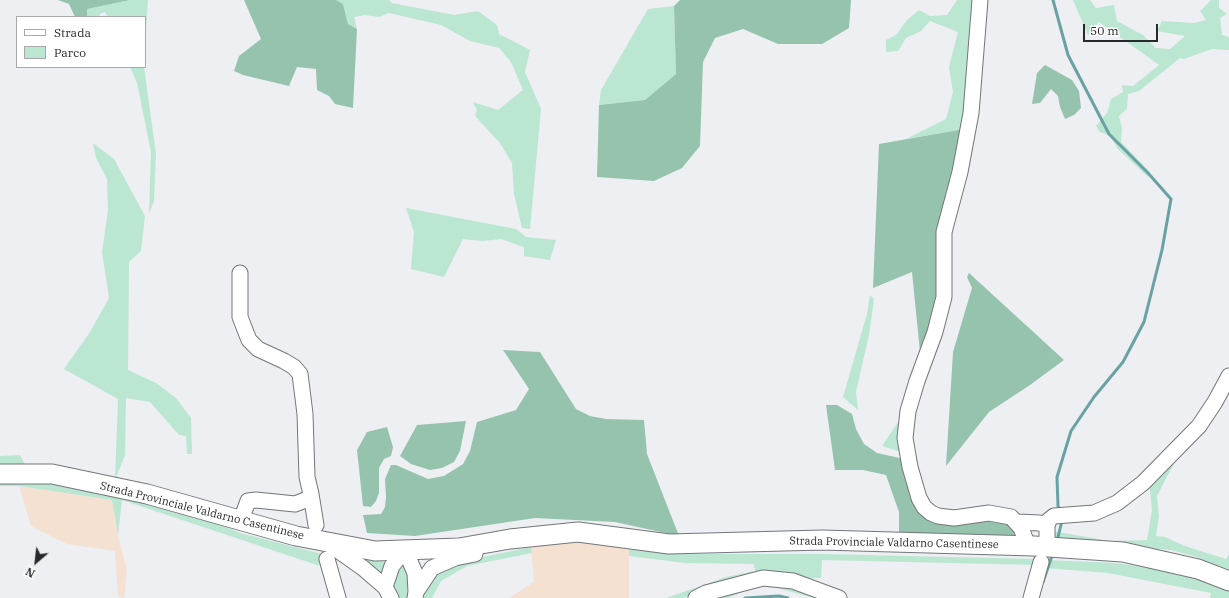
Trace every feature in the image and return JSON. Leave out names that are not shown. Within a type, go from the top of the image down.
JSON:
[{"type":"main road","name":"Strada Provinciale Valdarno Casentinese","points":[[0,474],[52,474],[147,494],[296,536],[326,550],[375,551],[459,548],[510,539],[578,532],[669,544],[822,540],[1028,546],[1123,552],[1179,564],[1229,581]]},
{"type":"street","points":[[980,0],[970,116],[960,172],[944,232],[944,297],[935,332],[914,388],[908,411],[905,438],[910,468],[919,498],[931,513],[938,516],[954,518],[989,513],[1012,517],[1017,522],[1028,546]]},
{"type":"street","points":[[240,273],[240,317],[250,340],[258,349],[284,361],[294,367],[300,374],[304,408],[307,477],[316,525]]},
{"type":"street","points":[[1017,522],[1040,523],[1047,533],[1049,520],[1054,516],[1094,513],[1116,503],[1143,483],[1199,426],[1215,402],[1229,376]]},
{"type":"street","points":[[241,520],[248,501],[256,500],[294,504],[308,499],[311,494]]},
{"type":"street","name":"Strada Provinciale Valdarno Casentinese","points":[[415,595],[432,568],[455,558],[534,542],[555,534]]},
{"type":"street","points":[[326,550],[363,568],[388,593]]},
{"type":"street","points":[[326,550],[338,598]]},
{"type":"street","points":[[388,593],[392,566],[405,550]]},
{"type":"street","name":"Strada Provinciale Valdarno Casentinese","points":[[405,550],[415,573],[415,595]]},
{"type":"street","points":[[1030,598],[1041,562]]},
{"type":"street","points":[[696,598],[706,593],[763,578],[794,581],[839,598]]},
{"type":"shaded area","points":[[19,486],[112,500],[118,535],[127,571],[124,598],[118,596],[115,551],[67,544],[31,526]]},
{"type":"shaded area","points":[[565,538],[629,546],[629,598],[509,598],[534,582],[531,547]]},
{"type":"green space","points":[[58,0],[130,0],[87,9],[87,16],[75,16],[69,4]]},
{"type":"green space","points":[[130,0],[148,0],[146,29],[146,16],[107,16],[105,12],[100,14],[99,16],[87,16],[87,9]]},
{"type":"green space","points":[[244,0],[336,0],[343,4],[348,24],[357,29],[353,108],[335,104],[329,96],[317,90],[316,69],[297,67],[289,86],[243,75],[234,71],[239,56],[261,39]]},
{"type":"green space","points":[[336,0],[389,0],[392,3],[454,15],[478,11],[497,25],[499,34],[530,50],[525,72],[541,109],[530,229],[522,228],[514,194],[512,163],[500,143],[475,116],[477,110],[473,102],[498,110],[523,90],[511,62],[499,48],[470,41],[441,25],[389,13],[379,17],[365,15],[354,17],[357,29],[348,24],[343,4]]},
{"type":"green space","points":[[680,0],[851,0],[849,28],[822,44],[778,44],[743,29],[715,38],[703,62],[700,146],[682,168],[654,181],[597,177],[599,105],[645,100],[676,74],[674,6]]},
{"type":"green space","points":[[957,0],[977,0],[964,129],[906,139],[946,119],[953,92],[949,67],[958,32],[930,21],[921,31],[906,38],[898,51],[886,52],[886,40],[896,35],[907,20],[919,10],[930,16],[947,15]]},
{"type":"green space","points":[[1073,0],[1090,0],[1096,8],[1114,5],[1117,21],[1143,35],[1156,48],[1170,49],[1185,36],[1157,31],[1162,21],[1194,23],[1206,20],[1200,11],[1211,0],[1219,0],[1219,8],[1227,14],[1220,18],[1222,35],[1229,37],[1229,50],[1212,49],[1184,59],[1180,58],[1139,91],[1128,94],[1127,109],[1119,116],[1122,128],[1121,142],[1150,172],[1148,177],[1118,149],[1110,136],[1100,132],[1096,126],[1107,113],[1111,99],[1123,92],[1122,85],[1133,86],[1159,65],[1099,22],[1088,35]]},
{"type":"green space","points":[[674,6],[676,74],[645,100],[599,105],[601,90],[648,9]]},
{"type":"green space","points":[[1045,65],[1072,80],[1079,91],[1081,108],[1074,115],[1065,119],[1060,107],[1058,96],[1051,89],[1040,103],[1032,104],[1037,73]]},
{"type":"green space","points":[[130,68],[144,68],[156,154],[154,201],[149,214],[151,152],[137,83]]},
{"type":"green space","points":[[964,129],[939,288],[930,329],[920,352],[912,272],[873,288],[879,144]]},
{"type":"green space","points":[[93,143],[114,159],[145,216],[141,251],[129,262],[128,370],[156,383],[176,398],[191,418],[192,454],[187,454],[186,436],[179,435],[150,402],[126,398],[125,455],[115,480],[118,399],[64,369],[90,332],[109,298],[102,252],[108,210],[107,179],[96,158]]},
{"type":"green space","points":[[406,208],[516,229],[526,237],[556,240],[550,260],[524,256],[524,247],[501,239],[483,241],[463,239],[444,277],[411,269],[414,232]]},
{"type":"green space","points":[[969,273],[1064,360],[989,412],[946,466],[953,352],[972,288],[967,277]]},
{"type":"green space","points":[[870,295],[874,299],[869,335],[856,392],[858,410],[843,397],[867,314]]},
{"type":"green space","points":[[503,350],[540,352],[576,409],[590,416],[606,419],[644,420],[647,454],[679,536],[615,522],[535,518],[415,536],[367,533],[363,515],[381,514],[385,507],[385,479],[391,465],[396,465],[428,479],[444,476],[463,464],[470,451],[477,422],[516,410],[529,389]]},
{"type":"green space","points":[[826,405],[837,405],[852,414],[856,429],[864,444],[877,453],[904,459],[920,507],[1004,517],[1016,532],[1014,539],[899,537],[899,512],[886,475],[863,470],[835,470]]},
{"type":"green space","points":[[905,412],[904,453],[882,446]]},
{"type":"green space","points":[[466,421],[460,451],[454,462],[442,468],[430,470],[411,464],[400,456],[417,425]]},
{"type":"green space","points":[[387,427],[393,447],[391,456],[384,459],[379,468],[379,493],[376,501],[371,507],[363,506],[357,450],[367,432]]},
{"type":"green space","points":[[1182,448],[1157,496],[1159,516],[1156,536],[1165,537],[1185,546],[1226,559],[1229,554],[1229,572],[1197,557],[1171,550],[1051,541],[1052,531],[1110,541],[1147,540],[1152,510],[1149,481]]},
{"type":"green space","points":[[20,455],[25,464],[0,464],[0,456]]},
{"type":"green space","points":[[0,479],[53,480],[195,514],[240,533],[322,554],[334,598],[330,598],[320,566],[122,500],[118,535],[112,500],[19,486],[0,486]]},
{"type":"green space","points":[[629,546],[691,554],[822,554],[1036,559],[1036,565],[822,560],[821,578],[735,581],[683,598],[666,598],[726,577],[755,571],[754,564],[685,563],[629,556]]},
{"type":"green space","points":[[531,547],[532,553],[467,566],[441,581],[432,598],[420,598],[436,571],[463,561]]},
{"type":"green space","points":[[354,557],[387,562],[383,578]]},
{"type":"green space","points":[[1046,560],[1117,563],[1182,573],[1229,591],[1229,598],[1210,598],[1211,593],[1108,573],[1045,568]]},
{"type":"green space","points":[[402,565],[407,567],[411,572],[409,598],[398,598],[393,589],[392,579]]},
{"type":"green space","points":[[762,582],[793,584],[829,598],[814,598],[777,588],[756,586],[728,598],[709,598]]},
{"type":"waterway","points":[[1053,0],[1068,55],[1109,134],[1148,173],[1171,199],[1162,250],[1144,322],[1123,362],[1094,397],[1071,431],[1057,477],[1058,506],[1060,511]]},
{"type":"waterway","points":[[1057,541],[1062,521]]},
{"type":"waterway","points":[[1043,582],[1053,553]]},
{"type":"waterway","points":[[745,598],[779,596],[788,598]]}]
